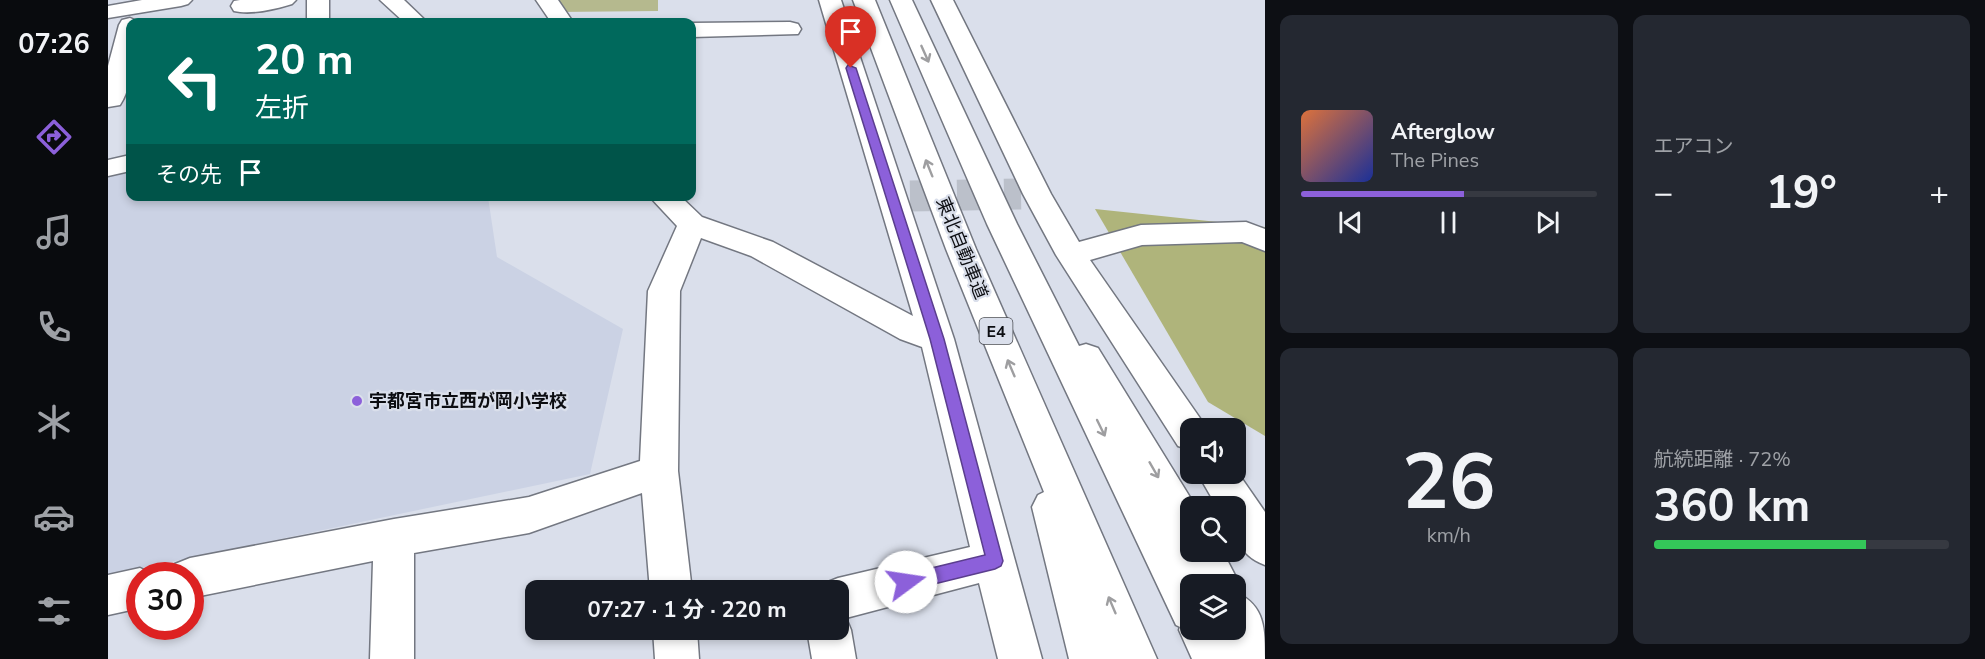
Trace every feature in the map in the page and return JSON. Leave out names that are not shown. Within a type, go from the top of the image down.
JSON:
[{"type":"main road","points":[[108,12],[133,14],[181,0]]},
{"type":"main road","points":[[242,6],[285,0]]},
{"type":"main road","points":[[318,0],[318,18]]},
{"type":"main road","points":[[391,0],[411,18]]},
{"type":"main road","points":[[547,0],[559,18]]},
{"type":"main road","points":[[830,0],[902,200],[1020,659]]},
{"type":"main road","name":"東北自動車道","points":[[864,0],[899,96],[1135,659]]},
{"type":"main road","points":[[901,0],[1002,224],[1180,588]]},
{"type":"main road","points":[[942,0],[1029,194],[1180,418]]},
{"type":"main road","points":[[696,30],[790,29]]},
{"type":"main road","points":[[108,100],[111,100],[126,41]]},
{"type":"main road","points":[[108,168],[126,164]]},
{"type":"main road","points":[[668,201],[692,224],[762,249],[912,330],[937,339]]},
{"type":"main road","points":[[670,580],[659,471],[664,291],[692,224]]},
{"type":"main road","points":[[1002,224],[1113,399],[1180,516]]},
{"type":"main road","points":[[1071,255],[1141,235],[1246,232],[1265,241]]},
{"type":"main road","points":[[1027,405],[1091,659]]},
{"type":"main road","points":[[204,575],[394,538],[529,515],[659,471]]},
{"type":"main road","points":[[1224,484],[1265,546]]},
{"type":"main road","points":[[392,659],[394,538]]},
{"type":"main road","points":[[849,596],[995,561]]},
{"type":"main road","points":[[108,595],[126,591]]},
{"type":"main road","points":[[1246,631],[1263,659]]},
{"type":"main road","points":[[676,640],[677,659]]},
{"type":"main road","points":[[831,640],[834,659]]},
{"type":"main road","points":[[1206,640],[1216,659]]},
{"type":"shaded area","name":"宇都宮市立西が岡小学校","points":[[126,173],[126,201],[489,201],[497,257],[623,329],[590,474],[170,562],[126,562],[126,571],[108,575],[108,177]]},
{"type":"green space","points":[[551,0],[658,0],[658,11],[558,12]]},
{"type":"green space","points":[[1095,209],[1265,227],[1265,436],[1246,425],[1246,418],[1235,418],[1208,402]]},
{"type":"tunnel","points":[[910,196],[1021,194]]},
{"type":"place","name":"宇都宮市立西が岡小学校","points":[[357,401]]},
{"type":"route","points":[[851,68],[937,339],[995,561],[906,582]]}]
